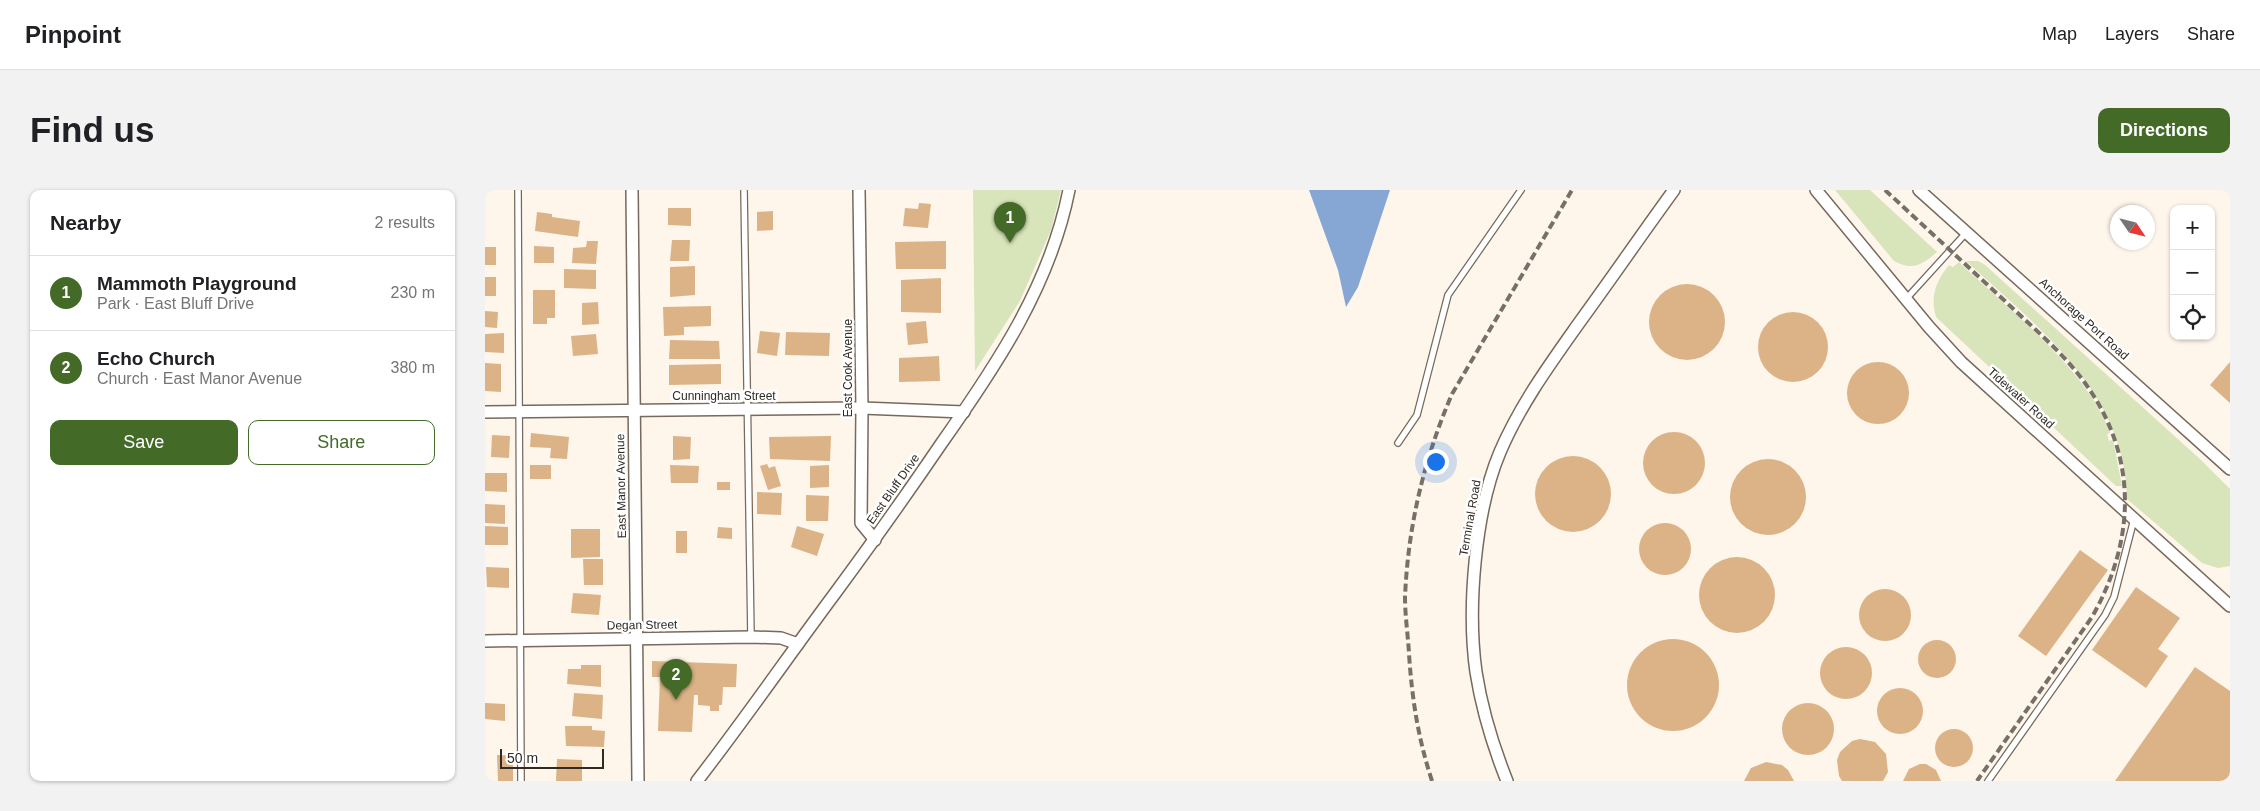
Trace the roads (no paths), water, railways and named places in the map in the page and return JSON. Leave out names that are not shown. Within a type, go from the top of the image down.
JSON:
[{"type":"street","name":"East Manor Avenue","points":[[632,190],[638,781]]},
{"type":"street","name":"East Cook Avenue","points":[[859,190],[862,408],[861,523],[875,540]]},
{"type":"street","name":"East Bluff Drive","points":[[697,781],[875,540],[996,365],[1053,254],[1069,190]]},
{"type":"street","name":"Terminal Road","points":[[1507,781],[1495,751],[1476,671],[1474,586],[1478,539],[1486,493],[1500,452],[1520,411],[1545,372],[1674,190]]},
{"type":"street","name":"Tidewater Road","points":[[1816,190],[1961,362],[2230,606]]},
{"type":"street","name":"Anchorage Port Road","points":[[1919,190],[2230,469]]},
{"type":"street","name":"Cunningham Street","points":[[485,412],[862,408],[964,412]]},
{"type":"street","name":"Degan Street","points":[[485,641],[751,637],[781,638],[798,644]]},
{"type":"lane","points":[[517,190],[521,781]]},
{"type":"lane","points":[[744,190],[751,637]]},
{"type":"lane","points":[[1397,443],[1417,415],[1448,295],[1521,190]]},
{"type":"lane","points":[[1906,299],[1966,232]]},
{"type":"lane","points":[[1988,781],[2105,614],[2114,597],[2134,520]]},
{"type":"water","points":[[1309,190],[1390,190],[1358,287],[1346,307],[1338,270]]},
{"type":"railway","points":[[1432,781],[1419,734],[1414,703],[1405,604],[1410,544],[1419,493],[1433,443],[1452,394],[1572,190]]},
{"type":"railway","points":[[1885,190],[2035,329],[2073,368],[2100,407],[2114,436],[2122,466],[2125,496],[2123,526],[2117,557],[2107,587],[2092,617],[1977,781]]},
{"type":"place","name":"Mammoth Playground","points":[[1010,243]]},
{"type":"place","name":"Echo Church","points":[[676,700]]}]
